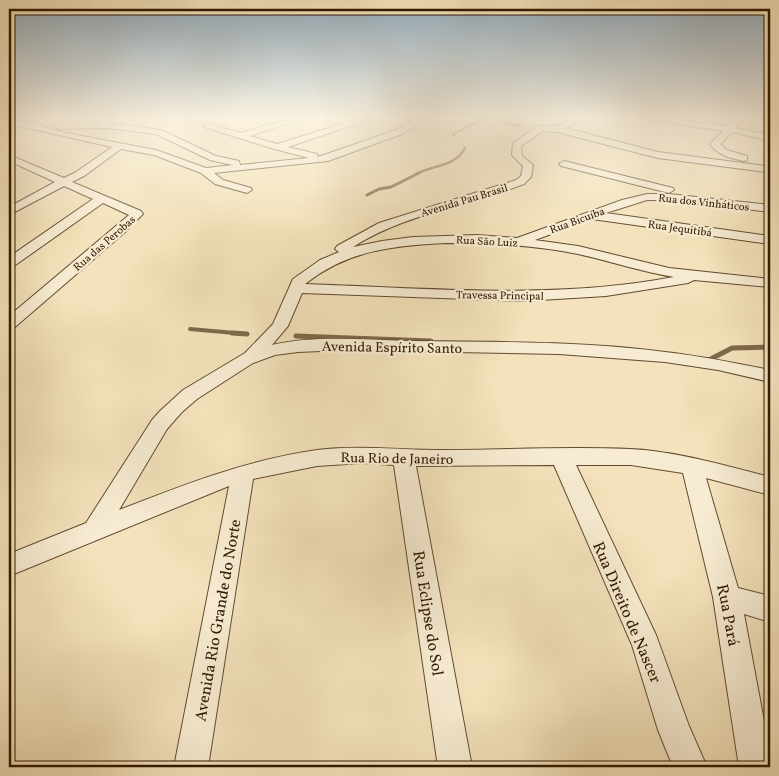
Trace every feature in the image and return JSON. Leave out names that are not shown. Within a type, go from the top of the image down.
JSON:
[{"type":"street","points":[[9,212],[34,196],[80,174],[108,154]]},
{"type":"street","points":[[159,154],[205,171],[219,182],[247,190]]},
{"type":"street","points":[[205,154],[213,158],[241,163],[270,165]]},
{"type":"street","points":[[308,154],[324,158]]},
{"type":"street","points":[[205,171],[270,165],[324,158],[335,154]]},
{"type":"street","name":"Avenida Pau Brasil","points":[[328,261],[342,248],[382,225],[399,218],[458,204],[520,182],[526,177],[528,165],[518,158],[516,154]]},
{"type":"street","points":[[655,154],[766,168],[770,166]]},
{"type":"street","points":[[730,154],[770,166]]},
{"type":"street","name":"Rua das Perobas","points":[[9,158],[137,214],[9,324]]},
{"type":"street","points":[[564,164],[734,205]]},
{"type":"street","points":[[636,182],[639,190],[638,199]]},
{"type":"street","name":"Rua dos Vinháticos","points":[[638,199],[669,197],[770,208]]},
{"type":"street","points":[[9,263],[101,199]]},
{"type":"street","name":"Rua Bicuíba","points":[[517,242],[638,199]]},
{"type":"street","name":"Rua Jequitibá","points":[[590,215],[770,240]]},
{"type":"street","name":"Rua São Luiz","points":[[252,356],[280,326],[298,282],[328,261],[368,248],[429,239],[517,242],[565,248],[637,265],[701,277],[770,284]]},
{"type":"street","name":"Travessa Principal","points":[[297,288],[550,296],[606,292],[701,277]]},
{"type":"street","name":"Avenida Espírito Santo","points":[[95,529],[159,425],[182,399],[252,356],[278,350],[311,346],[566,349],[668,356],[770,376]]},
{"type":"street","name":"Rua Rio de Janeiro","points":[[9,565],[199,488],[243,474],[317,458],[363,455],[404,458],[631,457],[692,466],[770,486]]},
{"type":"street","name":"Rua Eclipse do Sol","points":[[404,458],[454,767]]},
{"type":"street","name":"Rua Direito de Nascer","points":[[562,458],[646,646],[674,730],[690,767]]},
{"type":"street","name":"Rua Pará","points":[[692,466],[727,597],[756,767]]},
{"type":"street","name":"Avenida Rio Grande do Norte","points":[[191,767],[243,474]]},
{"type":"street","points":[[727,597],[770,609]]},
{"type":"waterway","points":[[416,174],[450,162],[461,154]]},
{"type":"waterway","points":[[367,195],[379,189],[391,187],[419,173]]},
{"type":"waterway","points":[[190,329],[243,334]]},
{"type":"waterway","points":[[232,333],[243,334]]},
{"type":"waterway","points":[[296,336],[431,341]]},
{"type":"waterway","points":[[707,361],[732,348],[770,347]]}]
